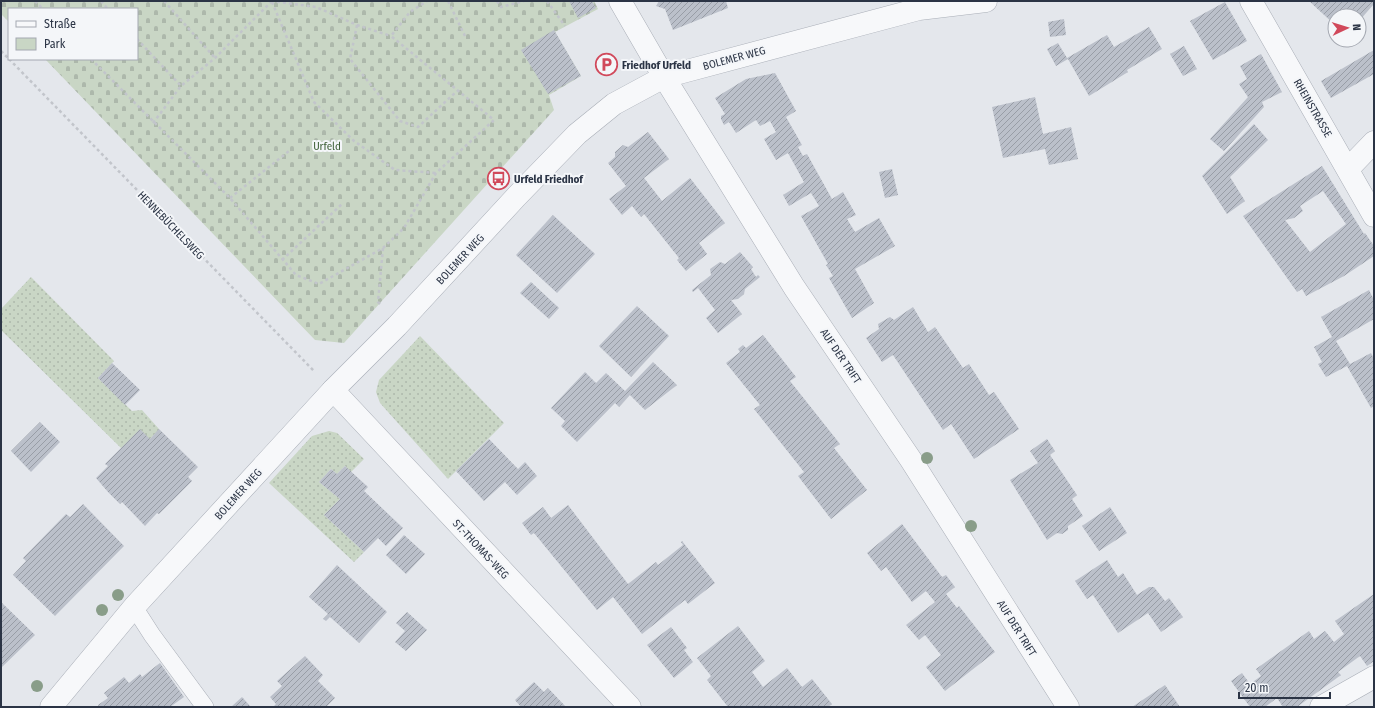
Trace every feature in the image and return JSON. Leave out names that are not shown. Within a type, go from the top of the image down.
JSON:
[{"type":"street","name":"AUF DER TRIFT","points":[[620,1],[664,77],[794,287],[911,460],[1068,707]]},
{"type":"street","name":"BOLEMER WEG","points":[[51,707],[134,607],[333,390],[397,326],[516,197],[577,134],[614,104],[664,77],[919,9],[986,1]]},
{"type":"street","name":"RHEINSTRASSE","points":[[1251,1],[1374,216]]},
{"type":"street","points":[[1348,169],[1374,142]]},
{"type":"street","name":"ST.-THOMAS-WEG","points":[[333,390],[630,707]]},
{"type":"street","points":[[1321,707],[1374,677]]},
{"type":"lane","points":[[134,607],[152,635],[206,707]]},
{"type":"path","points":[[164,1],[215,58]]},
{"type":"path","points":[[153,123],[180,86],[215,58],[272,1]]},
{"type":"path","points":[[92,60],[153,123],[230,198],[296,275],[319,284],[383,248],[404,228],[436,173],[494,120],[391,36],[357,25],[316,7],[272,1]]},
{"type":"path","points":[[272,1],[314,102],[354,141],[395,170],[436,173]]},
{"type":"path","points":[[391,36],[410,12],[426,1]]},
{"type":"path","points":[[448,1],[465,36]]},
{"type":"path","points":[[497,1],[501,7],[524,1]]},
{"type":"path","points":[[547,1],[565,26]]},
{"type":"path","points":[[357,25],[350,59],[400,121],[418,127],[457,91]]},
{"type":"path","points":[[138,40],[180,86]]},
{"type":"path","name":"HENNEBÜCHELSWEG","points":[[10,60],[333,390]]},
{"type":"path","points":[[230,198],[289,151]]},
{"type":"path","points":[[282,260],[342,204]]},
{"type":"path","points":[[383,248],[378,302],[397,326]]},
{"type":"green space","name":"Urfeld","points":[[1,1],[594,1],[598,9],[555,32],[581,76],[549,95],[554,110],[344,343],[315,340],[46,60],[138,60],[138,8],[8,8],[8,21],[1,14]]},
{"type":"green space","points":[[31,277],[114,361],[98,378],[132,411],[142,410],[159,429],[150,439],[121,448],[1,330],[1,309]]},
{"type":"green space","points":[[420,336],[504,423],[448,479],[380,403],[376,392],[379,380]]},
{"type":"green space","points":[[329,431],[337,433],[364,459],[351,472],[345,466],[337,474],[331,469],[319,482],[340,499],[324,515],[364,552],[354,562],[269,483],[312,436]]},
{"type":"building","points":[[569,1],[592,1],[596,8],[578,18]]},
{"type":"building","points":[[659,1],[726,1],[728,8],[673,30],[665,9],[656,6]]},
{"type":"building","points":[[1309,1],[1374,1],[1374,4],[1367,12],[1367,8],[1327,8],[1327,18]]},
{"type":"building","points":[[1225,2],[1247,41],[1213,60],[1190,21]]},
{"type":"building","points":[[1064,19],[1066,35],[1050,37],[1048,22]]},
{"type":"building","points":[[1149,27],[1162,49],[1127,70],[1128,72],[1089,96],[1068,59],[1056,66],[1047,49],[1058,43],[1067,58],[1107,35],[1114,47]]},
{"type":"building","points":[[554,30],[581,76],[548,94],[521,50]]},
{"type":"building","points":[[1184,46],[1197,69],[1183,76],[1170,54]]},
{"type":"building","points":[[1374,50],[1374,74],[1331,98],[1321,81]]},
{"type":"building","points":[[1261,54],[1282,92],[1262,102],[1264,107],[1224,151],[1210,139],[1248,97],[1239,84],[1247,79],[1240,66]]},
{"type":"building","points":[[775,73],[796,111],[786,117],[802,145],[798,147],[803,156],[807,154],[832,199],[843,192],[856,215],[847,219],[855,232],[879,218],[895,246],[855,269],[874,303],[852,318],[829,278],[833,276],[826,265],[828,264],[801,216],[819,206],[811,193],[789,206],[783,195],[804,182],[788,153],[776,160],[764,139],[776,132],[770,121],[760,126],[756,120],[736,133],[729,122],[724,125],[721,119],[721,116],[725,114],[715,98],[746,79]]},
{"type":"building","points":[[1035,97],[1043,134],[1071,127],[1078,159],[1049,165],[1045,149],[1003,158],[992,107]]},
{"type":"building","points":[[1254,124],[1268,140],[1230,177],[1245,201],[1227,214],[1202,176]]},
{"type":"building","points":[[648,132],[669,159],[644,178],[662,201],[690,178],[725,223],[699,243],[707,254],[686,271],[677,260],[679,258],[644,214],[641,217],[632,206],[622,215],[609,199],[626,186],[608,163],[615,157],[615,152],[623,145],[628,147]]},
{"type":"building","points":[[1322,166],[1364,234],[1365,233],[1374,246],[1374,256],[1344,276],[1306,296],[1302,289],[1297,292],[1243,216]],"holes":[[[1323,191],[1346,224],[1310,252],[1285,220],[1294,218],[1303,211],[1300,206]]]},
{"type":"building","points":[[892,169],[898,195],[885,198],[879,172]]},
{"type":"building","points":[[553,215],[595,254],[557,293],[516,255]]},
{"type":"building","points":[[740,252],[753,267],[751,269],[756,277],[758,275],[760,277],[745,289],[744,294],[738,299],[731,300],[742,314],[718,333],[706,318],[715,310],[698,288],[693,292],[692,290],[711,275],[710,269],[720,262],[725,264]]},
{"type":"building","points":[[531,282],[559,308],[549,319],[520,293]]},
{"type":"building","points":[[1369,290],[1374,300],[1374,319],[1336,341],[1350,364],[1371,353],[1374,359],[1374,406],[1371,408],[1347,366],[1326,377],[1318,364],[1322,362],[1314,347],[1332,337],[1321,317]]},
{"type":"building","points":[[637,306],[669,336],[631,377],[599,346]]},
{"type":"building","points":[[913,307],[928,332],[935,327],[963,368],[969,364],[989,395],[994,392],[1019,429],[974,459],[951,424],[943,430],[893,355],[882,362],[866,338],[879,329],[878,324],[890,317],[894,320]]},
{"type":"building","points":[[763,335],[796,377],[790,381],[840,444],[834,448],[867,490],[831,519],[798,476],[804,472],[754,409],[760,405],[726,363],[740,352],[738,349],[743,345],[746,348]]},
{"type":"building","points":[[653,362],[677,385],[645,410],[630,395],[619,407],[615,403],[577,442],[561,426],[565,421],[551,408],[585,372],[596,383],[606,373],[625,391]]},
{"type":"building","points":[[112,363],[140,390],[125,405],[98,378]]},
{"type":"building","points":[[40,422],[60,442],[31,472],[11,451]]},
{"type":"building","points":[[140,429],[150,439],[159,429],[198,467],[188,477],[192,481],[145,526],[122,502],[120,504],[96,478],[108,466],[105,464]]},
{"type":"building","points":[[489,439],[518,469],[525,462],[537,476],[517,495],[505,482],[484,501],[456,471]]},
{"type":"building","points":[[1047,439],[1055,451],[1050,455],[1077,495],[1072,499],[1083,516],[1068,526],[1068,530],[1062,534],[1057,533],[1047,540],[1010,480],[1038,463],[1030,451]]},
{"type":"building","points":[[345,466],[368,487],[364,491],[403,528],[386,546],[378,538],[364,552],[324,515],[340,499],[319,482],[331,469],[337,474]]},
{"type":"building","points":[[83,504],[124,546],[55,616],[13,575],[26,561],[23,558],[66,514],[70,517]]},
{"type":"building","points":[[568,505],[628,584],[656,562],[658,565],[683,545],[681,542],[682,541],[715,583],[688,604],[685,600],[642,634],[613,597],[597,610],[534,533],[531,535],[522,523],[543,507],[551,518]]},
{"type":"building","points":[[1110,507],[1127,533],[1099,551],[1082,526]]},
{"type":"building","points":[[902,524],[942,577],[946,575],[955,587],[946,594],[957,608],[959,606],[995,652],[945,691],[926,667],[941,655],[925,635],[919,640],[906,625],[935,602],[926,591],[912,602],[886,567],[881,571],[867,553]]},
{"type":"building","points":[[404,535],[425,554],[406,574],[386,555]]},
{"type":"building","points":[[1107,560],[1118,577],[1123,573],[1137,595],[1149,587],[1154,587],[1165,601],[1169,598],[1183,617],[1161,632],[1148,613],[1118,633],[1093,595],[1087,599],[1075,581]]},
{"type":"building","points":[[337,565],[387,612],[359,643],[330,617],[326,621],[323,619],[328,614],[309,597]]},
{"type":"building","points":[[1374,594],[1374,661],[1367,666],[1360,656],[1338,672],[1341,675],[1297,707],[1283,707],[1277,698],[1265,707],[1250,707],[1231,681],[1242,673],[1250,684],[1261,676],[1256,669],[1309,631],[1314,639],[1325,631],[1334,642],[1344,634],[1335,621]]},
{"type":"building","points":[[1,602],[35,635],[2,667],[1,666]]},
{"type":"building","points":[[407,612],[427,630],[406,651],[395,642],[405,631],[396,623]]},
{"type":"building","points":[[738,626],[765,661],[752,672],[763,687],[787,668],[802,687],[812,679],[832,704],[828,707],[728,707],[707,680],[711,676],[697,658]]},
{"type":"building","points":[[671,627],[687,648],[684,650],[693,662],[674,678],[647,645]]},
{"type":"building","points":[[305,656],[323,675],[318,681],[335,698],[326,707],[273,707],[276,704],[270,697],[282,686],[277,681]]},
{"type":"building","points":[[160,663],[184,697],[170,707],[99,707],[98,705],[108,698],[104,693],[124,677],[129,683],[140,674],[142,677]]},
{"type":"building","points":[[534,682],[544,692],[548,688],[566,707],[521,707],[515,700]]},
{"type":"building","points":[[1165,685],[1180,707],[1132,707]]},
{"type":"building","points":[[242,697],[251,707],[231,707]]},
{"type":"place","name":"Friedhof Urfeld","points":[[606,65]]},
{"type":"place","name":"Urfeld Friedhof","points":[[498,179]]}]
